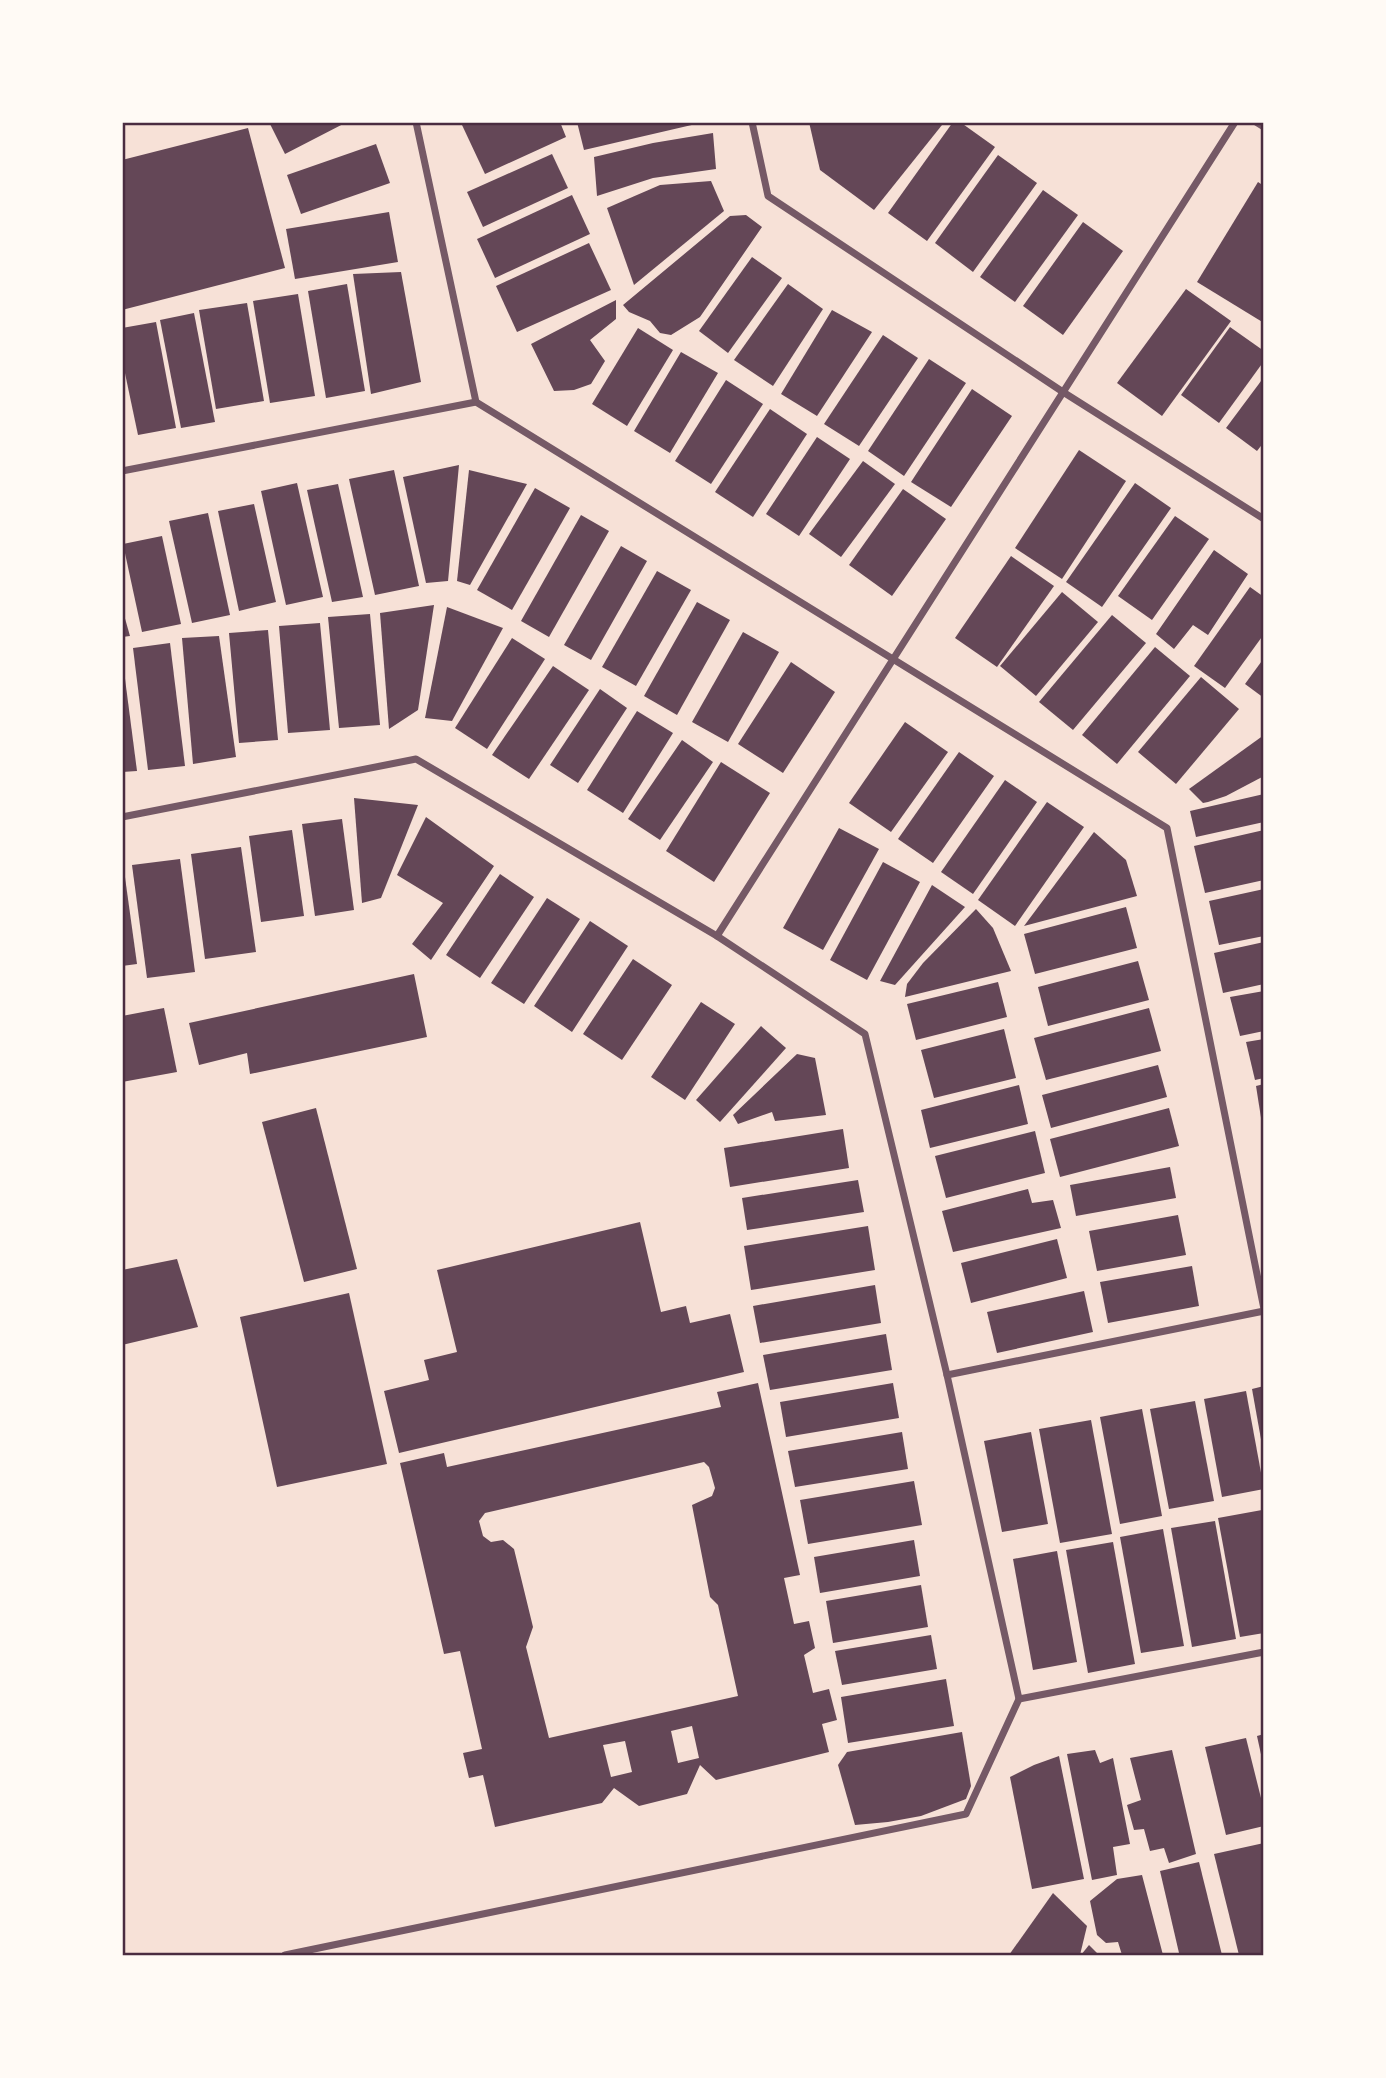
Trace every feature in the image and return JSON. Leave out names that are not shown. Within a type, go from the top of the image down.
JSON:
[{"type":"street","points":[[416,122],[476,402]]},
{"type":"street","points":[[752,122],[768,196],[1063,392],[1264,519]]},
{"type":"street","points":[[717,936],[1235,122]]},
{"type":"street","points":[[1256,122],[1264,127]]},
{"type":"street","points":[[122,471],[476,402],[1167,828],[1264,1310],[947,1375]]},
{"type":"street","points":[[122,817],[416,759],[717,936],[865,1034],[947,1375],[1019,1699],[966,1814],[285,1955]]},
{"type":"street","points":[[1019,1699],[1264,1652]]},
{"type":"building","points":[[269,122],[347,122],[285,154]]},
{"type":"building","points":[[467,122],[560,122],[566,137],[485,174],[462,125]]},
{"type":"building","points":[[577,122],[695,122],[696,124],[584,150]]},
{"type":"building","points":[[809,122],[939,122],[942,125],[874,210],[820,170]]},
{"type":"building","points":[[953,122],[960,122],[995,147],[927,241],[888,213]]},
{"type":"building","points":[[248,128],[285,268],[122,310],[122,160]]},
{"type":"building","points":[[713,133],[716,169],[653,178],[597,196],[594,157]]},
{"type":"building","points":[[376,144],[390,183],[301,214],[287,175]]},
{"type":"building","points":[[552,154],[568,188],[483,227],[467,192]]},
{"type":"building","points":[[998,155],[1037,183],[973,272],[935,243]]},
{"type":"building","points":[[711,181],[724,211],[634,285],[607,208],[660,185]]},
{"type":"building","points":[[1258,182],[1264,186],[1264,323],[1197,282]]},
{"type":"building","points":[[1043,190],[1078,215],[1015,302],[980,277]]},
{"type":"building","points":[[572,195],[590,234],[495,278],[477,239]]},
{"type":"building","points":[[389,212],[398,262],[295,279],[286,229]]},
{"type":"building","points":[[746,215],[762,227],[700,317],[671,335],[660,333],[650,321],[629,312],[623,305],[730,216]]},
{"type":"building","points":[[1083,222],[1123,251],[1063,335],[1023,306]]},
{"type":"building","points":[[589,243],[611,290],[517,332],[496,286]]},
{"type":"building","points":[[752,257],[782,278],[728,353],[699,331]]},
{"type":"building","points":[[401,272],[421,382],[371,394],[353,274]]},
{"type":"building","points":[[347,284],[365,391],[326,398],[308,291]]},
{"type":"building","points":[[788,284],[823,309],[773,386],[734,360]]},
{"type":"building","points":[[1186,289],[1231,321],[1162,416],[1117,383]]},
{"type":"building","points":[[298,294],[315,396],[270,403],[253,301]]},
{"type":"building","points":[[616,300],[616,319],[590,340],[605,361],[591,384],[574,390],[554,391],[531,344]]},
{"type":"building","points":[[247,303],[264,401],[216,409],[199,310]]},
{"type":"building","points":[[832,310],[872,332],[817,416],[781,394]]},
{"type":"building","points":[[194,313],[215,422],[181,428],[160,320]]},
{"type":"building","points":[[156,322],[176,428],[138,435],[122,359],[122,328]]},
{"type":"building","points":[[1230,327],[1264,351],[1264,361],[1219,423],[1181,395]]},
{"type":"building","points":[[638,328],[673,350],[627,426],[592,404]]},
{"type":"building","points":[[883,335],[918,358],[859,446],[824,424]]},
{"type":"building","points":[[681,352],[718,373],[670,453],[634,431]]},
{"type":"building","points":[[929,359],[966,383],[904,476],[868,451]]},
{"type":"building","points":[[1264,377],[1264,442],[1257,451],[1226,428]]},
{"type":"building","points":[[726,380],[763,404],[711,484],[675,461]]},
{"type":"building","points":[[972,389],[1012,416],[951,507],[911,482]]},
{"type":"building","points":[[770,409],[807,434],[753,517],[715,492]]},
{"type":"building","points":[[817,437],[850,459],[799,536],[766,514]]},
{"type":"building","points":[[1079,450],[1126,481],[1062,579],[1015,548]]},
{"type":"building","points":[[863,461],[895,484],[841,557],[809,534]]},
{"type":"building","points":[[459,465],[448,581],[426,583],[403,477]]},
{"type":"building","points":[[394,470],[419,586],[375,595],[349,479]]},
{"type":"building","points":[[469,470],[527,484],[470,585],[457,581]]},
{"type":"building","points":[[297,483],[323,597],[286,605],[261,491]]},
{"type":"building","points":[[1135,483],[1171,508],[1102,607],[1066,582]]},
{"type":"building","points":[[338,484],[363,597],[332,602],[307,490]]},
{"type":"building","points":[[535,488],[570,508],[512,610],[477,590]]},
{"type":"building","points":[[903,489],[946,519],[892,596],[849,565]]},
{"type":"building","points":[[254,504],[276,602],[239,611],[218,511]]},
{"type":"building","points":[[208,513],[230,615],[192,623],[169,521]]},
{"type":"building","points":[[581,515],[609,531],[549,637],[521,621]]},
{"type":"building","points":[[1175,516],[1209,539],[1152,620],[1118,596]]},
{"type":"building","points":[[162,536],[181,624],[142,632],[123,544]]},
{"type":"building","points":[[621,546],[647,561],[591,660],[564,645]]},
{"type":"building","points":[[1214,550],[1248,574],[1208,635],[1193,625],[1174,649],[1156,634]]},
{"type":"building","points":[[1011,556],[1054,586],[997,667],[955,638]]},
{"type":"building","points":[[657,571],[691,590],[636,686],[602,667]]},
{"type":"building","points":[[1250,587],[1264,597],[1264,634],[1225,688],[1194,666]]},
{"type":"building","points":[[1062,592],[1098,622],[1036,696],[1000,666]]},
{"type":"building","points":[[697,602],[730,620],[677,715],[644,696]]},
{"type":"building","points":[[434,605],[418,710],[389,729],[380,613]]},
{"type":"building","points":[[447,607],[503,628],[452,721],[425,718]]},
{"type":"building","points":[[122,608],[130,636],[122,637]]},
{"type":"building","points":[[370,614],[380,725],[339,728],[328,617]]},
{"type":"building","points":[[1112,615],[1146,643],[1073,730],[1039,702]]},
{"type":"building","points":[[320,623],[330,730],[288,733],[279,626]]},
{"type":"building","points":[[268,630],[278,740],[239,743],[229,633]]},
{"type":"building","points":[[743,632],[779,652],[728,742],[692,722]]},
{"type":"building","points":[[219,636],[236,757],[193,764],[182,638]]},
{"type":"building","points":[[512,638],[545,659],[487,749],[455,728]]},
{"type":"building","points":[[170,643],[185,766],[148,770],[133,648]]},
{"type":"building","points":[[1155,647],[1190,676],[1117,764],[1082,735]]},
{"type":"building","points":[[1264,658],[1264,698],[1245,684]]},
{"type":"building","points":[[791,662],[835,692],[783,773],[738,744]]},
{"type":"building","points":[[553,666],[589,690],[529,779],[492,755]]},
{"type":"building","points":[[124,671],[137,771],[122,772]]},
{"type":"building","points":[[1201,677],[1239,709],[1176,784],[1138,752]]},
{"type":"building","points":[[600,689],[627,708],[578,783],[550,765]]},
{"type":"building","points":[[637,711],[673,733],[623,813],[587,790]]},
{"type":"building","points":[[905,722],[948,752],[891,832],[849,803]]},
{"type":"building","points":[[1264,735],[1264,776],[1226,796],[1203,803],[1189,789]]},
{"type":"building","points":[[682,740],[713,762],[660,840],[628,819]]},
{"type":"building","points":[[959,752],[994,776],[933,863],[898,839]]},
{"type":"building","points":[[721,762],[770,793],[714,882],[666,851]]},
{"type":"building","points":[[1005,780],[1037,802],[973,894],[941,872]]},
{"type":"building","points":[[1264,794],[1264,822],[1196,837],[1190,811]]},
{"type":"building","points":[[354,798],[418,805],[381,898],[362,903]]},
{"type":"building","points":[[1047,802],[1084,827],[1015,926],[978,900]]},
{"type":"building","points":[[426,817],[494,866],[431,960],[412,944],[443,903],[397,875]]},
{"type":"building","points":[[342,819],[354,910],[315,916],[302,824]]},
{"type":"building","points":[[839,828],[879,849],[823,950],[783,928]]},
{"type":"building","points":[[292,830],[304,916],[261,922],[249,836]]},
{"type":"building","points":[[1264,830],[1264,880],[1205,893],[1194,846]]},
{"type":"building","points":[[1094,832],[1126,860],[1137,896],[1024,926]]},
{"type":"building","points":[[241,847],[256,952],[205,959],[191,854]]},
{"type":"building","points":[[180,859],[195,972],[147,978],[132,865]]},
{"type":"building","points":[[883,862],[920,882],[867,980],[830,960]]},
{"type":"building","points":[[122,870],[137,964],[122,966]]},
{"type":"building","points":[[500,874],[534,897],[480,978],[446,955]]},
{"type":"building","points":[[932,885],[965,907],[895,985],[880,981]]},
{"type":"building","points":[[1264,889],[1264,936],[1219,945],[1209,901]]},
{"type":"building","points":[[547,898],[580,919],[524,1004],[491,983]]},
{"type":"building","points":[[1126,907],[1137,948],[1035,974],[1024,934]]},
{"type":"building","points":[[976,909],[993,928],[1011,971],[905,997],[907,984],[923,963]]},
{"type":"building","points":[[590,921],[628,946],[572,1032],[534,1006]]},
{"type":"building","points":[[1264,942],[1264,984],[1223,993],[1214,953]]},
{"type":"building","points":[[633,959],[672,985],[622,1060],[583,1034]]},
{"type":"building","points":[[1138,961],[1149,1000],[1048,1026],[1038,987]]},
{"type":"building","points":[[414,974],[427,1037],[250,1074],[247,1053],[199,1065],[189,1023]]},
{"type":"building","points":[[998,982],[1007,1017],[916,1040],[907,1004]]},
{"type":"building","points":[[1264,991],[1264,1031],[1240,1036],[1230,997]]},
{"type":"building","points":[[701,1002],[735,1024],[685,1100],[651,1077]]},
{"type":"building","points":[[164,1008],[177,1072],[122,1082],[122,1016]]},
{"type":"building","points":[[1149,1008],[1161,1051],[1046,1080],[1034,1038]]},
{"type":"building","points":[[761,1026],[786,1048],[720,1122],[696,1100]]},
{"type":"building","points":[[1004,1029],[1016,1078],[934,1098],[921,1050]]},
{"type":"building","points":[[1264,1039],[1264,1078],[1255,1080],[1246,1042]]},
{"type":"building","points":[[797,1054],[815,1058],[826,1115],[775,1121],[772,1112],[738,1124],[733,1115]]},
{"type":"building","points":[[1158,1065],[1167,1097],[1051,1128],[1042,1095]]},
{"type":"building","points":[[1264,1084],[1264,1124],[1262,1124],[1256,1086]]},
{"type":"building","points":[[1019,1085],[1028,1124],[930,1148],[921,1110]]},
{"type":"building","points":[[316,1108],[357,1269],[304,1282],[262,1122]]},
{"type":"building","points":[[1169,1108],[1179,1146],[1060,1177],[1050,1139]]},
{"type":"building","points":[[843,1129],[849,1168],[730,1187],[724,1148]]},
{"type":"building","points":[[1035,1131],[1045,1173],[946,1198],[935,1156]]},
{"type":"building","points":[[1170,1167],[1176,1198],[1076,1216],[1070,1185]]},
{"type":"building","points":[[858,1180],[864,1212],[747,1230],[742,1198]]},
{"type":"building","points":[[1028,1189],[1032,1203],[1053,1200],[1061,1228],[953,1252],[942,1211]]},
{"type":"building","points":[[1178,1215],[1186,1255],[1097,1271],[1089,1231]]},
{"type":"building","points":[[640,1222],[661,1312],[686,1306],[690,1323],[730,1314],[744,1372],[399,1453],[384,1391],[429,1380],[424,1360],[457,1352],[437,1270]]},
{"type":"building","points":[[868,1226],[875,1270],[751,1290],[744,1246]]},
{"type":"building","points":[[1057,1239],[1067,1278],[971,1303],[961,1263]]},
{"type":"building","points":[[177,1259],[198,1327],[122,1345],[122,1270]]},
{"type":"building","points":[[1192,1266],[1199,1306],[1108,1323],[1100,1282]]},
{"type":"building","points":[[875,1285],[881,1323],[760,1343],[753,1306]]},
{"type":"building","points":[[1084,1291],[1093,1332],[997,1353],[987,1312]]},
{"type":"building","points":[[349,1293],[387,1464],[277,1487],[240,1317]]},
{"type":"building","points":[[886,1334],[892,1370],[770,1390],[763,1355]]},
{"type":"building","points":[[758,1383],[800,1575],[784,1578],[794,1624],[809,1621],[815,1648],[804,1655],[813,1693],[829,1689],[837,1720],[822,1724],[829,1752],[716,1780],[700,1765],[687,1794],[639,1806],[614,1788],[602,1803],[495,1827],[483,1775],[469,1778],[463,1753],[482,1749],[460,1651],[444,1654],[400,1463],[444,1453],[447,1467],[721,1407],[717,1392]],"holes":[[[704,1462],[709,1467],[715,1488],[712,1496],[692,1505],[710,1597],[718,1605],[738,1696],[549,1738],[526,1647],[533,1627],[514,1549],[503,1540],[491,1542],[483,1536],[479,1521],[485,1513]],[[692,1726],[699,1758],[678,1763],[671,1731]],[[625,1741],[632,1772],[611,1777],[603,1745]]]},
{"type":"building","points":[[893,1383],[899,1418],[786,1437],[780,1402]]},
{"type":"building","points":[[1264,1386],[1264,1445],[1262,1445],[1252,1389]]},
{"type":"building","points":[[1246,1391],[1264,1489],[1222,1497],[1204,1399]]},
{"type":"building","points":[[1195,1401],[1214,1501],[1169,1509],[1150,1409]]},
{"type":"building","points":[[1142,1409],[1162,1516],[1120,1524],[1100,1417]]},
{"type":"building","points":[[1091,1420],[1112,1534],[1060,1543],[1039,1429]]},
{"type":"building","points":[[902,1432],[908,1469],[795,1487],[788,1451]]},
{"type":"building","points":[[1031,1432],[1048,1524],[1002,1532],[984,1441]]},
{"type":"building","points":[[914,1481],[922,1525],[808,1544],[800,1500]]},
{"type":"building","points":[[1262,1510],[1264,1633],[1240,1637],[1218,1518]]},
{"type":"building","points":[[1215,1521],[1236,1639],[1192,1647],[1171,1528]]},
{"type":"building","points":[[1163,1529],[1184,1646],[1141,1653],[1120,1537]]},
{"type":"building","points":[[914,1540],[920,1576],[820,1593],[814,1557]]},
{"type":"building","points":[[1113,1542],[1135,1664],[1088,1673],[1066,1550]]},
{"type":"building","points":[[1057,1551],[1077,1662],[1033,1670],[1013,1559]]},
{"type":"building","points":[[921,1585],[928,1627],[833,1643],[826,1601]]},
{"type":"building","points":[[931,1635],[937,1669],[842,1685],[835,1651]]},
{"type":"building","points":[[946,1679],[954,1726],[848,1743],[841,1697]]},
{"type":"building","points":[[962,1732],[971,1786],[966,1799],[921,1816],[855,1825],[838,1765],[847,1752]]},
{"type":"building","points":[[1264,1734],[1264,1759],[1262,1759],[1257,1736]]},
{"type":"building","points":[[1246,1738],[1264,1810],[1264,1826],[1226,1835],[1205,1747]]},
{"type":"building","points":[[1095,1750],[1100,1763],[1113,1758],[1130,1844],[1113,1847],[1117,1875],[1092,1880],[1067,1754]]},
{"type":"building","points":[[1172,1750],[1196,1854],[1169,1863],[1164,1848],[1150,1851],[1144,1829],[1134,1830],[1127,1805],[1141,1800],[1130,1758]]},
{"type":"building","points":[[1059,1756],[1084,1879],[1032,1889],[1010,1777]]},
{"type":"building","points":[[1264,1843],[1264,1955],[1239,1955],[1214,1854]]},
{"type":"building","points":[[1199,1862],[1222,1955],[1179,1953],[1160,1871]]},
{"type":"building","points":[[1142,1875],[1163,1955],[1122,1955],[1118,1942],[1106,1943],[1097,1935],[1090,1901],[1117,1879]]},
{"type":"building","points":[[1053,1893],[1087,1926],[1080,1955],[1009,1955]]},
{"type":"building","points":[[1089,1945],[1099,1955],[1081,1955]]}]
